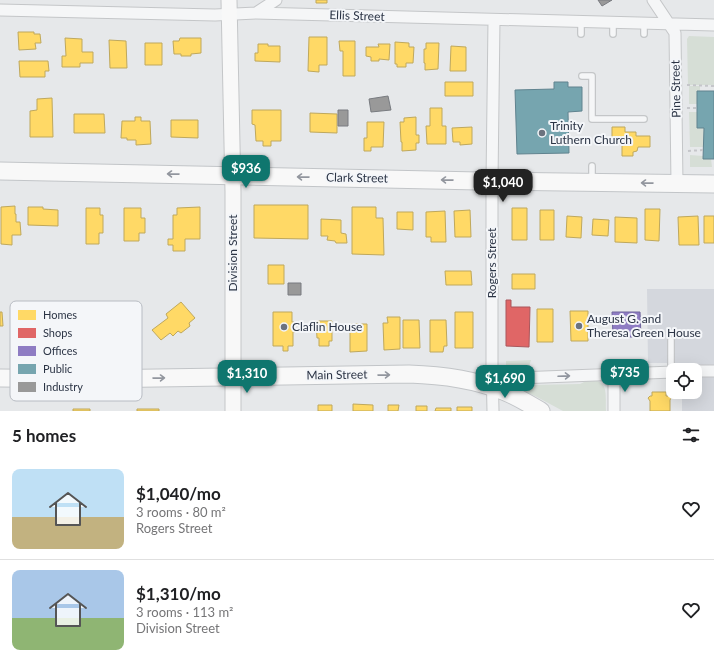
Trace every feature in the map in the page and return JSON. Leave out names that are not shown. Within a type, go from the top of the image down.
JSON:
[{"type":"main road","name":"Division Street","points":[[229,8],[232,175],[233,411]]},
{"type":"main road","name":"Clark Street","points":[[0,171],[492,181],[592,174],[677,184],[714,184]]},
{"type":"main road","name":"Main Street","points":[[142,378],[408,374],[458,378],[493,383]]},
{"type":"main road","name":"Main Street","points":[[0,378],[10,378]]},
{"type":"main road","points":[[493,383],[541,411]]},
{"type":"main road","points":[[522,411],[541,411]]},
{"type":"street","points":[[256,13],[276,0]]},
{"type":"street","name":"Pine Street","points":[[653,0],[675,33],[677,184]]},
{"type":"street","name":"Ellis Street","points":[[0,10],[229,8],[256,13],[582,22],[613,28],[644,29],[669,24],[714,25]]},
{"type":"street","name":"Rogers Street","points":[[493,411],[492,181],[494,20]]},
{"type":"street","points":[[702,372],[714,371]]},
{"type":"street","name":"Main Street","points":[[493,383],[614,374],[666,372]]},
{"type":"street","points":[[614,374],[614,411]]},
{"type":"lane","points":[[581,34],[582,22]]},
{"type":"lane","points":[[582,76],[592,76],[592,119],[644,119]]},
{"type":"lane","points":[[671,340],[672,363]]},
{"type":"path","points":[[687,85],[714,86]]},
{"type":"path","points":[[687,108],[698,108]]},
{"type":"path","points":[[688,151],[704,150]]},
{"type":"shaded area","points":[[689,36],[714,37],[714,85],[688,85],[687,39]]},
{"type":"shaded area","points":[[689,86],[700,86],[700,91],[697,91],[698,104],[689,104]]},
{"type":"shaded area","points":[[689,112],[698,112],[698,128],[704,128],[703,147],[690,147]]},
{"type":"shaded area","points":[[690,155],[703,156],[704,159],[711,159],[712,167],[690,167]]},
{"type":"shaded area","points":[[647,289],[714,289],[714,411],[682,411],[682,399],[702,399],[702,363],[648,363]]},
{"type":"shaded area","points":[[531,360],[528,367],[520,372],[510,375],[506,369],[506,361]]},
{"type":"shaded area","points":[[588,380],[595,380],[603,385],[606,394],[606,411],[563,411],[511,385],[511,383],[521,382],[532,385],[580,384]]},
{"type":"building: Homes","points":[[316,0],[327,0],[327,3],[316,3]]},
{"type":"building: Homes","points":[[18,32],[34,32],[34,34],[40,34],[41,43],[35,43],[36,49],[19,50]]},
{"type":"building: Homes","points":[[309,37],[327,37],[327,65],[319,65],[319,72],[308,71]]},
{"type":"building: Homes","points":[[65,38],[82,39],[82,52],[93,52],[93,63],[80,63],[80,67],[62,67],[62,56],[66,56]]},
{"type":"building: Homes","points":[[180,38],[201,38],[201,53],[191,54],[191,56],[174,54],[173,41],[179,41]]},
{"type":"building: Homes","points":[[109,40],[126,41],[127,68],[110,68]]},
{"type":"building: Homes","points":[[339,41],[355,41],[355,76],[343,76],[343,51],[340,51]]},
{"type":"building: Homes","points":[[395,42],[409,43],[409,47],[414,47],[413,63],[406,63],[406,67],[397,67],[397,64],[395,64]]},
{"type":"building: Homes","points":[[145,43],[162,43],[162,65],[145,65]]},
{"type":"building: Homes","points":[[426,43],[439,43],[438,69],[425,70],[424,49],[426,49]]},
{"type":"building: Homes","points":[[258,44],[280,46],[280,62],[255,61],[255,53],[258,53]]},
{"type":"building: Homes","points":[[378,44],[390,44],[389,60],[379,59],[379,61],[371,61],[371,57],[366,56],[366,47],[379,47]]},
{"type":"building: Homes","points":[[451,46],[466,47],[466,71],[450,71]]},
{"type":"building: Homes","points":[[19,61],[48,61],[49,71],[45,71],[45,77],[20,77]]},
{"type":"building: Homes","points":[[445,82],[473,82],[473,96],[445,96]]},
{"type":"building: Homes","points":[[52,98],[53,137],[30,137],[30,111],[37,110],[37,99]]},
{"type":"building: Homes","points":[[430,108],[442,108],[442,126],[446,126],[446,144],[427,144],[426,126],[430,126]]},
{"type":"building: Homes","points":[[252,110],[281,110],[281,141],[271,141],[271,146],[263,146],[263,141],[256,141],[255,125],[252,124]]},
{"type":"building: Homes","points":[[310,113],[337,114],[337,133],[310,132]]},
{"type":"building: Homes","points":[[74,114],[104,114],[105,133],[74,133]]},
{"type":"building: Homes","points":[[135,117],[141,117],[141,121],[150,121],[151,144],[136,145],[136,140],[121,138],[122,121],[135,121]]},
{"type":"building: Homes","points":[[416,117],[416,135],[419,135],[419,143],[416,143],[416,150],[402,151],[400,122],[404,122],[404,118]]},
{"type":"building: Homes","points":[[171,120],[198,120],[198,138],[171,137]]},
{"type":"building: Homes","points":[[367,122],[384,122],[383,147],[371,147],[371,151],[364,151],[364,138],[367,138]]},
{"type":"building: Homes","points":[[472,127],[472,144],[460,145],[460,142],[453,142],[452,128]]},
{"type":"building: Homes","points":[[612,127],[625,127],[625,132],[636,132],[636,136],[650,136],[650,147],[638,147],[637,151],[633,152],[633,156],[622,156],[622,142],[612,142]]},
{"type":"building: Homes","points":[[254,205],[308,205],[308,239],[254,238]]},
{"type":"building: Homes","points":[[15,206],[16,222],[20,222],[21,235],[12,235],[12,245],[1,244],[1,207]]},
{"type":"building: Homes","points":[[28,207],[43,207],[43,209],[58,210],[58,226],[28,225]]},
{"type":"building: Homes","points":[[200,207],[200,239],[185,239],[185,251],[173,251],[173,245],[168,245],[168,239],[173,239],[173,215],[177,215],[177,208]]},
{"type":"building: Homes","points":[[352,207],[376,207],[376,218],[383,218],[384,255],[352,254]]},
{"type":"building: Homes","points":[[86,208],[100,208],[100,215],[103,215],[103,233],[99,233],[99,244],[86,244]]},
{"type":"building: Homes","points":[[124,208],[141,208],[141,218],[145,218],[145,233],[139,233],[139,241],[124,241]]},
{"type":"building: Homes","points":[[512,208],[527,208],[527,240],[512,240]]},
{"type":"building: Homes","points":[[645,209],[660,209],[659,241],[645,240]]},
{"type":"building: Homes","points":[[470,210],[471,237],[455,237],[454,211]]},
{"type":"building: Homes","points":[[540,210],[554,210],[554,240],[540,240]]},
{"type":"building: Homes","points":[[445,211],[446,242],[431,242],[431,237],[426,237],[426,212]]},
{"type":"building: Homes","points":[[397,212],[413,212],[413,230],[397,229]]},
{"type":"building: Homes","points":[[567,216],[582,217],[581,238],[566,237]]},
{"type":"building: Homes","points":[[698,216],[699,245],[679,245],[678,217]]},
{"type":"building: Homes","points":[[704,216],[714,216],[714,243],[704,243]]},
{"type":"building: Homes","points":[[615,217],[637,218],[637,243],[615,242]]},
{"type":"building: Homes","points":[[321,219],[341,220],[341,233],[346,234],[347,243],[336,243],[335,241],[327,240],[328,236],[321,236]]},
{"type":"building: Homes","points":[[593,219],[609,220],[608,236],[592,235]]},
{"type":"building: Homes","points":[[268,265],[284,265],[284,284],[268,284]]},
{"type":"building: Homes","points":[[445,271],[471,271],[472,285],[446,285]]},
{"type":"building: Homes","points":[[512,274],[535,274],[535,289],[512,289]]},
{"type":"building: Homes","points":[[181,302],[195,318],[189,323],[190,326],[181,333],[178,331],[173,336],[170,333],[161,340],[152,330],[168,318],[166,314]]},
{"type":"building: Homes","points":[[537,309],[553,309],[553,342],[537,342]]},
{"type":"building: Homes","name":"August G. and Theresa Green House","points":[[570,311],[588,311],[588,341],[571,341]]},
{"type":"building: Homes","points":[[0,312],[2,312],[3,326],[0,326]]},
{"type":"building: Homes","name":"Claflin House","points":[[273,312],[292,312],[292,322],[294,322],[295,332],[293,332],[293,346],[288,346],[288,351],[283,351],[283,346],[273,346]]},
{"type":"building: Homes","points":[[455,312],[473,312],[473,348],[455,348]]},
{"type":"building: Homes","points":[[387,317],[400,317],[400,349],[384,350],[383,323],[388,323]]},
{"type":"building: Homes","points":[[403,320],[419,320],[420,348],[403,348]]},
{"type":"building: Homes","points":[[430,320],[446,320],[447,346],[444,346],[443,352],[430,352]]},
{"type":"building: Homes","points":[[316,321],[332,321],[332,341],[329,341],[329,346],[319,346]]},
{"type":"building: Homes","points":[[350,324],[367,324],[367,351],[350,352]]},
{"type":"building: Homes","points":[[652,392],[666,392],[666,399],[670,399],[670,411],[650,411],[650,401],[648,398],[652,396]]},
{"type":"building: Homes","points":[[353,404],[373,405],[373,411],[353,411]]},
{"type":"building: Homes","points":[[318,405],[332,405],[332,411],[318,411]]},
{"type":"building: Homes","points":[[388,405],[399,405],[398,411],[388,411]]},
{"type":"building: Homes","points":[[416,406],[427,406],[427,411],[416,411]]},
{"type":"building: Homes","points":[[457,407],[472,407],[472,411],[457,411]]},
{"type":"building: Homes","points":[[436,408],[451,408],[451,411],[435,411]]},
{"type":"building: Homes","points":[[73,409],[90,409],[90,411],[73,411]]},
{"type":"building: Homes","points":[[137,409],[159,409],[159,411],[137,411]]},
{"type":"building: Shops","points":[[506,300],[511,300],[511,307],[530,307],[529,347],[506,346]]},
{"type":"building: Offices","points":[[612,312],[640,312],[641,337],[613,337]]},
{"type":"building: Public","name":"Trinity Luthern Church","points":[[554,82],[568,82],[568,87],[582,87],[582,111],[568,112],[569,153],[517,154],[515,90],[554,89]]},
{"type":"building: Public","points":[[697,91],[714,91],[714,159],[703,159],[704,128],[697,128]]},
{"type":"building: Industry","points":[[598,0],[612,0],[602,6]]},
{"type":"building: Industry","points":[[388,96],[391,110],[371,112],[369,99]]},
{"type":"building: Industry","points":[[338,110],[348,110],[348,126],[338,126]]},
{"type":"building: Industry","points":[[288,283],[301,283],[301,295],[288,295]]},
{"type":"place","name":"Trinity Luthern Church","points":[[542,133]]},
{"type":"place","name":"August G. and Theresa Green House","points":[[579,326]]},
{"type":"place","name":"Claflin House","points":[[284,327]]}]
